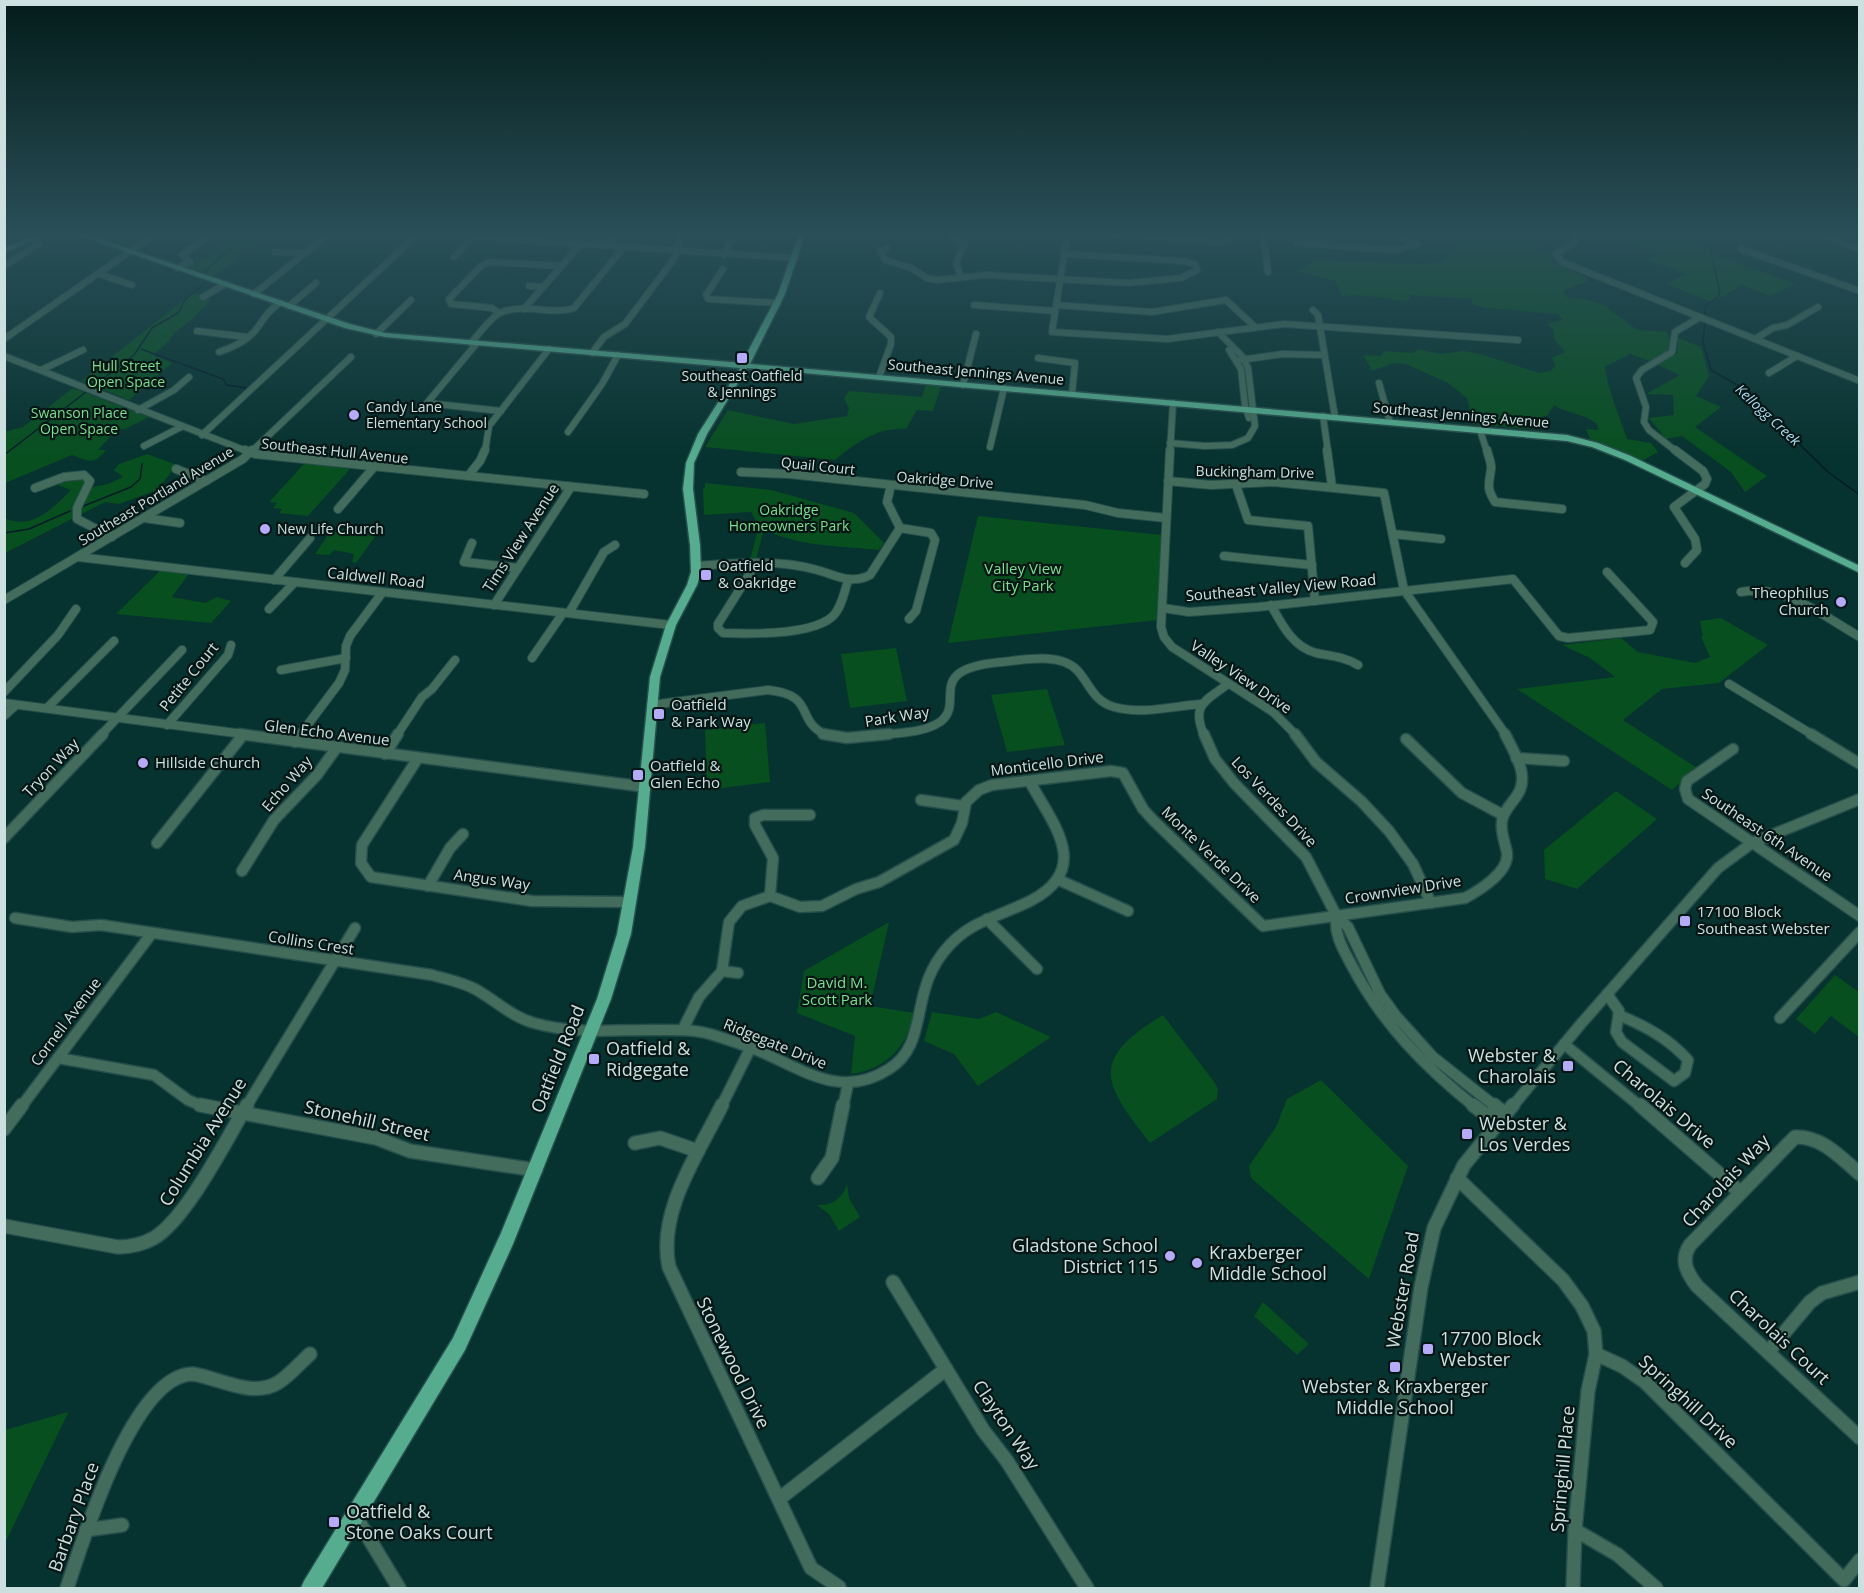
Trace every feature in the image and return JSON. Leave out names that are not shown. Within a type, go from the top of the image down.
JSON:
[{"type":"main road","name":"Southeast Jennings Avenue","points":[[296,308],[376,334],[1551,436],[1589,443],[1619,454],[1860,570]]},
{"type":"main road","name":"Oatfield Road","points":[[311,1588],[459,1344],[486,1289],[536,1170],[614,972],[630,902],[646,787],[655,677],[671,625],[692,585],[696,566],[688,471],[692,455],[766,330],[776,308]]},
{"type":"street","points":[[4,339],[49,308]]},
{"type":"street","points":[[219,352],[234,348],[258,326],[263,315],[272,308]]},
{"type":"street","points":[[202,435],[337,308]]},
{"type":"street","points":[[376,334],[402,308]]},
{"type":"street","points":[[489,308],[499,313],[524,309],[562,312],[575,308]]},
{"type":"street","points":[[592,353],[604,337],[625,324],[637,308]]},
{"type":"street","points":[[873,308],[869,317],[891,337],[891,344],[879,377]]},
{"type":"street","points":[[1056,308],[1052,332],[1155,339],[1187,338],[1254,326],[1284,324],[1518,340]]},
{"type":"street","points":[[1064,308],[1152,312],[1175,308]]},
{"type":"street","points":[[1235,308],[1254,326]]},
{"type":"street","points":[[1678,308],[1860,381]]},
{"type":"street","points":[[1755,339],[1773,328],[1787,325],[1816,308]]},
{"type":"street","points":[[1313,310],[1318,315],[1335,417]]},
{"type":"street","points":[[499,313],[427,403],[501,411]]},
{"type":"street","points":[[1685,563],[1697,550],[1697,543],[1674,507],[1707,482],[1706,475],[1646,426],[1644,418],[1646,407],[1636,378],[1641,370],[1672,352],[1675,332],[1700,317]]},
{"type":"street","points":[[197,331],[247,337]]},
{"type":"street","points":[[1170,443],[1205,446],[1232,445],[1248,438],[1255,426],[1249,409],[1241,360],[1214,333]]},
{"type":"street","points":[[963,384],[976,334]]},
{"type":"street","points":[[41,370],[83,350]]},
{"type":"street","points":[[468,476],[483,458],[485,434],[549,350]]},
{"type":"street","points":[[1241,360],[1288,353],[1324,356]]},
{"type":"street","points":[[568,432],[602,384],[618,355]]},
{"type":"street","name":"Southeast Hull Avenue","points":[[4,356],[250,453],[374,468],[644,494]]},
{"type":"street","points":[[1769,373],[1797,356]]},
{"type":"street","name":"Southeast Portland Avenue","points":[[4,600],[250,453],[351,357]]},
{"type":"street","points":[[1038,358],[1075,363],[1072,394]]},
{"type":"street","points":[[138,410],[174,390],[189,377]]},
{"type":"street","points":[[1379,383],[1390,422]]},
{"type":"street","points":[[990,447],[1004,388]]},
{"type":"street","name":"Southeast Valley View Road","points":[[1173,403],[1163,608],[1189,612],[1316,601],[1513,579],[1559,636],[1568,638],[1644,632],[1652,626],[1650,619],[1607,572]]},
{"type":"street","points":[[1323,416],[1332,487]]},
{"type":"street","points":[[144,446],[181,427]]},
{"type":"street","points":[[1480,430],[1492,467],[1488,479],[1489,492],[1495,502],[1562,508]]},
{"type":"street","points":[[338,509],[374,468]]},
{"type":"street","points":[[176,469],[206,481]]},
{"type":"street","name":"Quail Court","points":[[741,472],[789,474],[891,485]]},
{"type":"street","points":[[35,488],[71,475],[88,478],[90,486],[76,507],[77,519],[112,537]]},
{"type":"street","name":"Buckingham Drive","points":[[1168,481],[1236,485],[1274,482],[1384,493],[1404,590]]},
{"type":"street","name":"Oakridge Drive","points":[[900,528],[886,502],[891,485],[1086,505],[1118,513],[1166,518]]},
{"type":"street","points":[[1236,485],[1248,520],[1308,525],[1316,601]]},
{"type":"street","name":"Tims View Avenue","points":[[494,605],[571,487]]},
{"type":"street","points":[[144,518],[180,523]]},
{"type":"street","points":[[696,566],[755,565],[808,568],[848,581],[860,580],[870,575],[900,528],[931,533],[935,540],[916,611],[909,619]]},
{"type":"street","points":[[1394,534],[1441,539]]},
{"type":"street","points":[[274,580],[310,538]]},
{"type":"street","points":[[471,543],[464,562],[518,568]]},
{"type":"street","points":[[532,658],[566,613],[604,552],[615,545]]},
{"type":"street","name":"Caldwell Road","points":[[78,556],[671,625]]},
{"type":"street","points":[[1224,556],[1312,565]]},
{"type":"street","points":[[755,565],[718,624],[718,628],[723,633],[789,628],[824,622],[836,614],[848,581]]},
{"type":"street","points":[[268,609],[295,582]]},
{"type":"street","points":[[1742,591],[1759,588],[1783,595],[1860,636]]},
{"type":"street","points":[[1404,590],[1506,735],[1524,777],[1523,788],[1503,814],[1474,801],[1448,783],[1406,739]]},
{"type":"street","points":[[296,742],[339,683],[345,670],[350,636],[382,593]]},
{"type":"street","points":[[1271,605],[1289,634],[1299,645],[1314,652],[1346,657],[1358,665]]},
{"type":"street","name":"Valley View Drive","points":[[1163,608],[1162,631],[1169,644],[1283,720],[1316,762],[1361,801],[1389,831],[1413,864],[1431,903]]},
{"type":"street","points":[[4,692],[53,641],[76,609]]},
{"type":"street","points":[[47,708],[114,641]]},
{"type":"street","name":"Petite Court","points":[[166,725],[228,654],[231,645]]},
{"type":"street","name":"Tryon Way","points":[[4,838],[182,650]]},
{"type":"street","points":[[281,670],[346,658]]},
{"type":"street","name":"Park Way","points":[[651,705],[768,690],[782,691],[800,699],[809,722],[819,732],[833,737],[848,738],[937,725],[945,719],[950,710],[948,688],[950,683],[958,673],[971,667],[1050,659],[1060,660],[1076,668],[1090,692],[1104,703],[1119,708],[1144,709],[1178,704],[1201,704]]},
{"type":"street","points":[[385,754],[422,697],[432,689],[455,660]]},
{"type":"street","points":[[1201,704],[1228,684]]},
{"type":"street","points":[[1729,684],[1860,764]]},
{"type":"street","name":"Glen Echo Avenue","points":[[4,703],[646,787]]},
{"type":"street","name":"Los Verdes Drive","points":[[1201,704],[1197,719],[1215,759],[1234,783],[1306,857],[1336,915],[1334,929],[1356,977],[1391,1029],[1424,1065],[1501,1118]]},
{"type":"street","points":[[4,716],[16,705]]},
{"type":"street","points":[[157,843],[243,735]]},
{"type":"street","name":"Echo Way","points":[[242,871],[274,820],[317,775],[337,747]]},
{"type":"street","name":"Southeast 6th Avenue","points":[[1733,749],[1687,781],[1685,789],[1688,799],[1860,916]]},
{"type":"street","name":"Angus Way","points":[[418,758],[362,845],[360,861],[365,872],[371,877],[532,901],[630,902]]},
{"type":"street","points":[[1516,758],[1564,761]]},
{"type":"street","name":"Monticello Drive","points":[[963,806],[969,797],[982,788],[1110,771],[1123,773]]},
{"type":"street","name":"Monte Verde Drive","points":[[1123,773],[1143,809],[1152,820],[1263,926]]},
{"type":"street","points":[[1030,782],[1064,849],[1065,865],[1059,880],[1128,911]]},
{"type":"street","name":"Webster Road","points":[[1377,1588],[1421,1287],[1434,1228],[1457,1178],[1470,1157],[1501,1118],[1718,868],[1752,843],[1860,799]]},
{"type":"street","points":[[683,1029],[699,997],[722,971],[726,932],[733,915],[742,906],[770,896],[800,907],[828,904],[856,889],[879,882],[954,840],[962,828],[963,806],[921,800]]},
{"type":"street","name":"Crownview Drive","points":[[1263,926],[1465,898],[1480,890],[1503,870],[1506,864],[1507,855],[1501,824],[1503,814]]},
{"type":"street","points":[[770,896],[773,858],[755,825],[755,818],[763,815],[810,815]]},
{"type":"street","points":[[428,886],[450,848],[463,834]]},
{"type":"street","name":"Ridgegate Drive","points":[[592,1030],[683,1029],[706,1033],[752,1047],[807,1074],[848,1084],[877,1076],[892,1067],[904,1055],[918,1028],[925,989],[937,962],[958,938],[987,919],[1044,894],[1059,880]]},
{"type":"street","name":"Collins Crest","points":[[15,918],[72,927],[100,925],[447,979],[473,988],[505,1010],[532,1022],[576,1031],[592,1030]]},
{"type":"street","points":[[987,919],[1037,969]]},
{"type":"street","name":"Columbia Avenue","points":[[4,1226],[118,1247],[130,1247],[164,1232],[181,1214],[355,928]]},
{"type":"street","points":[[1780,1018],[1860,932]]},
{"type":"street","name":"Cornell Avenue","points":[[4,1129],[152,933]]},
{"type":"street","points":[[722,971],[738,973]]},
{"type":"street","points":[[1607,994],[1621,1016],[1616,1032],[1622,1042],[1674,1081],[1684,1077],[1688,1068],[1688,1060],[1680,1050],[1651,1028],[1621,1016]]},
{"type":"street","name":"Charolais Drive","points":[[1564,1044],[1740,1192]]},
{"type":"street","name":"Stonewood Drive","points":[[752,1047],[698,1151],[669,1216],[665,1254],[677,1287],[811,1568],[839,1587]]},
{"type":"street","name":"Stonehill Street","points":[[58,1058],[154,1075],[167,1082],[179,1095],[193,1104],[376,1138],[410,1151],[536,1170]]},
{"type":"street","points":[[818,1178],[832,1158],[848,1084]]},
{"type":"street","name":"Charolais Way","points":[[1683,1256],[1690,1245],[1789,1140],[1800,1136],[1811,1138],[1824,1145],[1860,1174]]},
{"type":"street","points":[[635,1143],[660,1138],[698,1151]]},
{"type":"street","points":[[1457,1178],[1574,1293],[1594,1331],[1596,1354]]},
{"type":"street","name":"Charolais Court","points":[[1683,1256],[1685,1267],[1697,1286],[1860,1438]]},
{"type":"street","name":"Clayton Way","points":[[893,1282],[946,1369],[1087,1588]]},
{"type":"street","points":[[1768,1352],[1810,1302],[1822,1293],[1860,1282]]},
{"type":"street","name":"Barbary Place","points":[[67,1588],[105,1480],[152,1397],[167,1382],[189,1373],[254,1388],[267,1388],[278,1383],[310,1354]]},
{"type":"street","name":"Springhill Place","points":[[1573,1588],[1575,1530],[1588,1391],[1596,1354]]},
{"type":"street","name":"Springhill Drive","points":[[1596,1354],[1622,1366],[1660,1396],[1844,1580],[1860,1560]]},
{"type":"street","points":[[779,1499],[946,1369]]},
{"type":"street","points":[[356,1517],[399,1588]]},
{"type":"street","points":[[86,1530],[122,1526]]},
{"type":"street","points":[[1575,1530],[1612,1549],[1630,1562],[1656,1588]]},
{"type":"green space","name":"Hull Street Open Space","points":[[173,308],[203,308],[153,355],[172,363],[129,400],[81,381]]},
{"type":"green space","points":[[1490,308],[1608,308],[1637,330],[1667,332],[1671,342],[1667,352],[1650,361],[1630,354],[1605,367],[1611,393],[1627,439],[1651,443],[1658,452],[1642,461],[1590,439],[1586,429],[1598,430],[1597,424],[1554,405],[1548,415],[1528,421],[1529,429],[1473,424],[1467,398],[1448,383],[1406,364],[1393,363],[1372,371],[1363,355],[1381,356],[1384,351],[1413,353],[1418,349],[1440,354],[1463,351],[1480,354],[1539,373],[1550,371],[1556,366],[1552,358],[1565,352],[1554,339],[1553,329],[1547,324],[1562,320],[1558,314]]},
{"type":"green space","points":[[1678,338],[1701,347],[1709,376],[1696,396],[1721,407],[1695,427],[1767,476],[1745,492],[1731,472],[1682,436],[1666,439],[1649,418],[1674,415],[1673,395],[1646,394],[1680,375],[1658,365],[1677,353]]},
{"type":"green space","points":[[926,384],[941,386],[933,411],[917,410],[906,429],[877,433],[859,442],[835,460],[705,447],[728,410],[794,424],[847,416],[849,408],[844,398],[849,391],[922,397]]},
{"type":"green space","name":"Swanson Place Open Space","points":[[73,388],[149,417],[125,429],[117,429],[98,450],[106,450],[94,460],[90,461],[72,455],[5,483],[4,432],[23,427]]},
{"type":"green space","points":[[147,454],[177,465],[157,490],[119,504],[105,502],[5,553],[4,518],[24,522],[33,520],[57,504],[71,490],[52,483],[69,478],[83,478],[86,483],[83,489],[108,484],[123,477],[114,470],[119,464]]},
{"type":"green space","points":[[305,463],[350,469],[308,516],[279,513],[282,509],[273,508],[277,503],[269,502]]},
{"type":"green space","name":"Oakridge Homeowners Park","points":[[705,483],[771,490],[854,513],[884,543],[879,550],[820,545],[777,535],[764,529],[756,560],[750,560],[759,526],[751,512],[704,515],[703,489]]},
{"type":"green space","name":"Valley View City Park","points":[[978,516],[1162,535],[1158,620],[948,643]]},
{"type":"green space","points":[[343,529],[377,534],[356,563],[352,562],[354,554],[334,550],[329,555],[315,554],[328,535]]},
{"type":"green space","points":[[161,570],[190,572],[172,597],[205,603],[217,597],[231,601],[211,623],[116,614]]},
{"type":"green space","points":[[1721,618],[1768,645],[1719,683],[1662,689],[1623,720],[1697,768],[1672,790],[1517,689],[1615,677],[1590,658],[1562,645],[1621,638],[1638,652],[1695,663],[1710,657],[1701,637],[1703,636],[1700,621]]},
{"type":"green space","points":[[896,648],[907,701],[850,708],[841,654]]},
{"type":"green space","points":[[1047,689],[1065,745],[1007,752],[991,695]]},
{"type":"green space","points":[[765,723],[770,782],[707,790],[705,730]]},
{"type":"green space","points":[[1616,791],[1657,819],[1577,889],[1545,879],[1544,850]]},
{"type":"green space","name":"David M. Scott Park","points":[[889,922],[870,1006],[914,1013],[911,1025],[906,1037],[893,1055],[875,1067],[851,1074],[855,1036],[797,1013],[804,971]]},
{"type":"green space","points":[[1835,975],[1859,992],[1859,1037],[1831,1016],[1815,1034],[1796,1019]]},
{"type":"green space","points":[[932,1012],[979,1019],[996,1012],[1051,1037],[978,1086],[954,1054],[924,1041]]},
{"type":"green space","points":[[1163,1015],[1215,1083],[1218,1089],[1217,1099],[1150,1143],[1121,1104],[1111,1073],[1114,1059],[1123,1045]]},
{"type":"green space","points":[[1321,1080],[1408,1166],[1369,1279],[1251,1178],[1249,1166],[1276,1127],[1287,1099]]},
{"type":"green space","points":[[847,1184],[849,1198],[860,1217],[839,1231],[829,1214],[817,1205],[836,1200]]},
{"type":"green space","points":[[1263,1302],[1309,1344],[1297,1355],[1254,1316]]},
{"type":"green space","points":[[68,1413],[5,1543],[5,1430]]},
{"type":"waterway","points":[[92,387],[134,355],[152,328],[178,313],[181,308]]},
{"type":"waterway","name":"Kellogg Creek","points":[[1705,308],[1705,317]]},
{"type":"waterway","name":"Kellogg Creek","points":[[1705,322],[1703,343],[1711,370],[1741,387],[1828,472],[1860,495]]},
{"type":"waterway","points":[[141,349],[223,379],[227,385],[246,388]]},
{"type":"waterway","points":[[4,455],[86,392]]},
{"type":"waterway","points":[[81,507],[131,487],[140,479],[142,464]]},
{"type":"waterway","points":[[4,533],[29,529],[70,511]]},
{"type":"place","name":"Southeast Oatfield & Jennings","points":[[742,358]]},
{"type":"place","name":"Candy Lane Elementary School","points":[[354,415]]},
{"type":"place","name":"New Life Church","points":[[265,529]]},
{"type":"place","name":"Oatfield & Oakridge","points":[[706,575]]},
{"type":"place","name":"Theophilus Church","points":[[1841,602]]},
{"type":"place","name":"Oatfield & Park Way","points":[[659,714]]},
{"type":"place","name":"Hillside Church","points":[[143,763]]},
{"type":"place","name":"Oatfield & Glen Echo","points":[[638,775]]},
{"type":"place","name":"17100 Block Southeast Webster","points":[[1685,921]]},
{"type":"place","name":"Oatfield & Ridgegate","points":[[594,1059]]},
{"type":"place","name":"Webster & Charolais","points":[[1568,1066]]},
{"type":"place","name":"Webster & Los Verdes","points":[[1467,1134]]},
{"type":"place","name":"Gladstone School District 115","points":[[1170,1256]]},
{"type":"place","name":"Kraxberger Middle School","points":[[1197,1263]]},
{"type":"place","name":"17700 Block Webster","points":[[1428,1349]]},
{"type":"place","name":"Webster & Kraxberger Middle School","points":[[1395,1367]]},
{"type":"place","name":"Oatfield & Stone Oaks Court","points":[[334,1522]]}]
